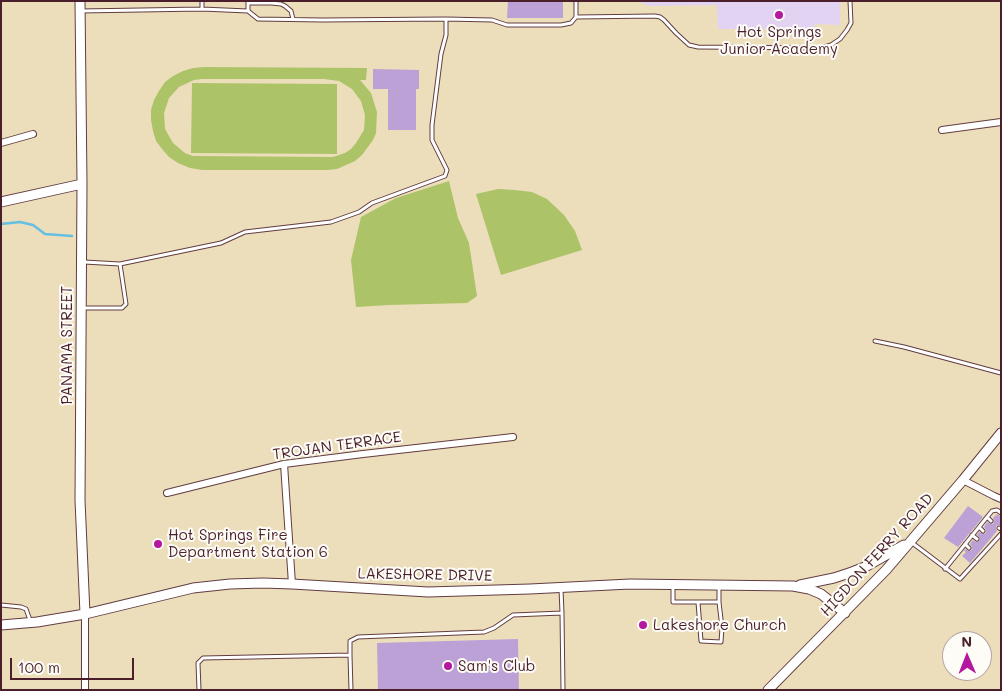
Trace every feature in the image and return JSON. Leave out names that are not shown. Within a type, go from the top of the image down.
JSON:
[{"type":"street","name":"PANAMA STREET","points":[[80,6],[82,184],[80,500],[85,614],[85,690]]},
{"type":"street","points":[[942,130],[1001,122]]},
{"type":"street","points":[[1,143],[32,134]]},
{"type":"street","points":[[1,202],[82,184]]},
{"type":"street","name":"HIGDON FERRY ROAD","points":[[768,690],[886,570],[1001,433]]},
{"type":"street","name":"TROJAN TERRACE","points":[[167,493],[284,464],[512,437]]},
{"type":"street","points":[[284,464],[292,584]]},
{"type":"street","points":[[963,480],[1001,499]]},
{"type":"street","points":[[792,586],[834,578],[852,572],[911,542]]},
{"type":"street","name":"LAKESHORE DRIVE","points":[[1,626],[85,614],[193,588],[230,584],[292,584],[428,592],[630,584],[792,586],[809,589],[821,594],[845,613]]},
{"type":"lane","points":[[202,1],[202,9]]},
{"type":"lane","points":[[80,6],[248,11],[258,19],[446,19],[492,20],[507,25],[561,25],[571,23],[576,17],[576,1]]},
{"type":"lane","points":[[576,17],[660,17],[689,45],[698,47],[821,48],[831,45],[848,30],[850,23],[850,1]]},
{"type":"lane","points":[[248,11],[248,2],[276,3],[285,6],[290,11],[293,19]]},
{"type":"lane","points":[[81,262],[120,264],[221,243],[246,232],[331,222],[359,212],[372,203],[445,176],[447,170],[432,140],[432,125],[446,35],[446,19]]},
{"type":"lane","points":[[81,308],[122,308],[126,304],[120,264]]},
{"type":"lane","points":[[875,342],[1001,373]]},
{"type":"lane","points":[[945,569],[992,511],[997,510],[1001,513]]},
{"type":"lane","points":[[987,518],[991,521]]},
{"type":"lane","points":[[979,527],[983,531]]},
{"type":"lane","points":[[911,542],[960,579],[993,539],[1001,534]]},
{"type":"lane","points":[[972,535],[977,538]]},
{"type":"lane","points":[[965,544],[969,548]]},
{"type":"lane","points":[[673,584],[673,602],[718,602]]},
{"type":"lane","points":[[698,602],[701,641],[721,642],[722,628],[718,602],[719,585]]},
{"type":"lane","points":[[561,587],[563,690]]},
{"type":"lane","points":[[1,605],[21,607],[26,610],[30,623]]},
{"type":"lane","points":[[351,690],[350,641],[358,637],[484,632],[494,628],[513,615],[562,613]]},
{"type":"lane","points":[[199,690],[198,663],[204,658],[350,654]]},
{"type":"shaded area","name":"Hot Springs Junior Academy","points":[[638,1],[840,1],[840,25],[815,24],[814,29],[718,29],[717,5],[649,6]]},
{"type":"green space","points":[[193,68],[367,68],[366,80],[360,80],[371,93],[377,112],[376,133],[362,155],[355,161],[337,169],[202,170],[190,168],[169,157],[156,141],[151,120],[151,110],[154,100],[165,82],[183,71]],"holes":[[[324,79],[339,81],[352,89],[361,101],[365,115],[364,130],[356,143],[345,153],[333,157],[193,156],[185,153],[173,143],[165,129],[164,113],[169,98],[179,87],[194,80]]]},
{"type":"green space","points":[[192,83],[337,84],[337,154],[191,153]]},
{"type":"green space","points":[[449,181],[458,218],[469,243],[477,296],[467,303],[356,307],[351,260],[361,217],[396,198]]},
{"type":"green space","points":[[498,189],[532,192],[547,199],[564,215],[575,231],[582,250],[501,275],[476,194]]},
{"type":"building","points":[[508,1],[563,1],[563,18],[507,18]]},
{"type":"building","points":[[373,69],[419,70],[419,89],[416,89],[416,130],[388,130],[388,89],[373,89]]},
{"type":"building","points":[[968,506],[983,517],[958,547],[944,538]]},
{"type":"building","points":[[997,514],[1001,517],[1001,525],[996,526],[997,531],[970,563],[962,556],[966,552],[964,551],[965,549],[972,550],[970,544],[973,540],[979,541],[980,538],[977,535],[979,532],[986,533],[984,527],[987,522],[993,524],[993,518]]},
{"type":"building","name":"Sam's Club","points":[[518,639],[519,690],[378,690],[377,643]]},
{"type":"waterway","points":[[1,224],[20,222],[33,225],[45,234],[72,236]]},
{"type":"place","name":"Hot Springs Junior Academy","points":[[779,15]]},
{"type":"place","name":"Hot Springs Fire Department Station 6","points":[[158,544]]},
{"type":"place","name":"Lakeshore Church","points":[[643,625]]},
{"type":"place","name":"Sam's Club","points":[[448,666]]}]
